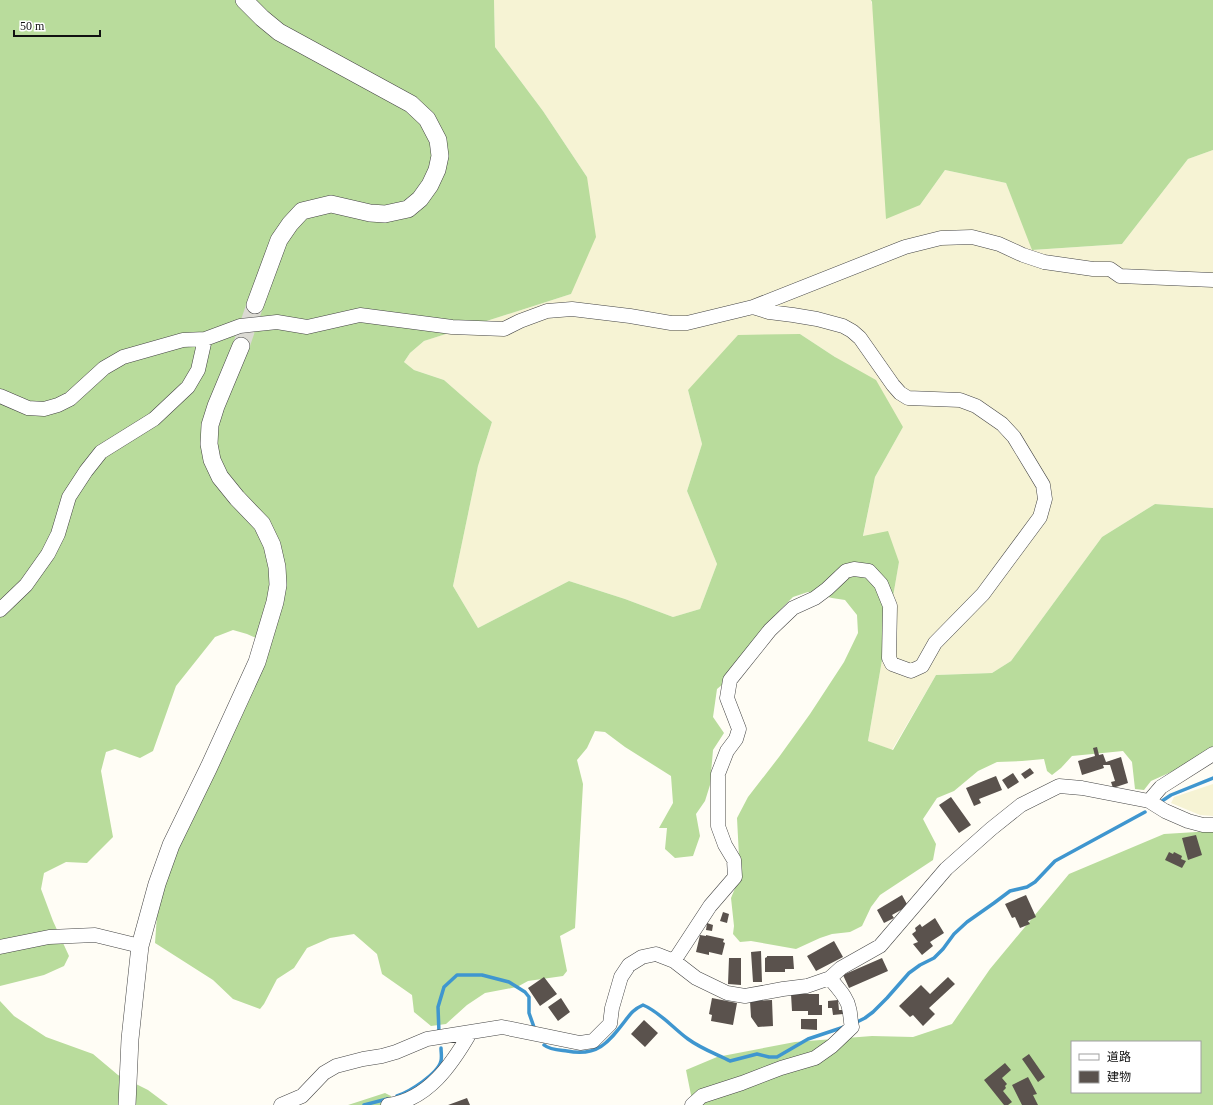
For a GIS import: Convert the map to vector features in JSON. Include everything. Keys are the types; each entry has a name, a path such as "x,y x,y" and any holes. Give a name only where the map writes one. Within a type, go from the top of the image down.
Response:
{"street":[{"path":"244,0 279,32 411,104 427,119 431,126 438,140 440,156 430,185 420,199 408,209 385,214 370,213 332,204 302,211 290,224 280,240 255,305"},
{"path":"0,396 28,408 44,409 58,405 70,399 104,368 123,357 183,340 205,339 240,326 277,322 307,327 360,315 452,327 504,329 520,321 547,311 572,308 672,323 687,322 752,307 905,247 942,238 972,238 999,244 1023,255 1044,262 1093,269 1110,269 1120,276 1213,280"},
{"path":"674,961 710,906 735,877 734,860 725,845 718,826 718,774 727,751 736,739 739,729 727,698 728,688 730,680 770,630 793,608 815,598 828,589 846,571 854,569 869,571 881,584 890,606 889,658 892,664 911,671 922,666 935,643 983,594 1040,517 1045,499 1043,485 1014,437 1002,424 976,406 960,400 908,398 900,393 893,385 860,338 852,330 843,326 818,320 769,312 752,307"},
{"path":"0,610 26,585 48,554 58,534 69,497 86,471 102,452 154,419 188,387 198,370 205,339"},
{"path":"130,1102 130,1038 140,946 157,884 171,845 196,796 257,662 278,585 277,567 272,545 262,524 237,498 220,477 212,460 209,444 210,425 216,406 242,346"},
{"path":"1149,800 1161,787 1213,754"},
{"path":"281,1105 302,1096 324,1073 336,1066 356,1060 396,1052 427,1039 502,1028 580,1043 593,1041 610,1024 612,1008 621,977 629,965 642,957 656,954 674,961 696,978 727,993 745,996 807,986 830,978 841,968 880,946 946,869 991,829 1022,805 1059,786 1082,788 1149,800 1165,811 1188,821 1203,825 1213,825"},
{"path":"0,947 49,937 95,935 140,946"},
{"path":"692,1105 702,1096 781,1068 815,1058 832,1046 851,1023 849,1008 846,1000 830,978"},
{"path":"388,1105 408,1099 433,1083 456,1057 470,1033"}],"shaded area":[{"path":"494,0 871,0 920,205 945,170 1006,183 1033,250 1122,244 1188,159 1213,150 1213,508 1155,504 1102,537 1011,661 992,673 936,675 892,750 868,741 899,562 863,537 875,477 903,427 835,357 800,334 688,390 702,444 687,491 717,564 700,609 673,617 625,599 569,581 478,628 453,586 478,466 492,422 444,380 414,370 404,362 410,353 424,341 571,294 587,177 543,111 495,47"},
{"path":"1213,784 1213,816 1200,815 1171,803 1174,797"}],"green space":[{"path":"0,0 494,0 495,47 543,111 587,177 596,237 571,294 424,341 410,353 404,362 414,370 444,380 492,422 478,466 453,586 478,628 569,581 625,599 673,617 700,609 717,564 687,491 702,444 688,390 738,335 800,334 835,357 876,380 903,427 875,477 863,536 888,531 899,562 868,741 893,750 936,675 992,673 1011,661 1102,537 1155,504 1213,508 1213,746 1189,764 1151,781 1144,790 1135,789 1132,762 1123,751 1072,756 1052,775 1047,771 1044,759 997,762 978,771 954,791 937,798 923,819 936,844 933,860 880,895 871,907 862,926 850,932 832,934 820,938 796,949 751,941 740,942 733,934 734,926 731,898 740,876 737,818 748,797 810,714 844,662 858,633 857,615 845,600 808,592 793,597 772,618 723,684 717,689 713,717 724,733 713,750 710,785 705,801 696,814 700,836 693,856 675,858 665,849 667,828 659,828 673,803 671,776 625,747 605,732 595,731 587,748 577,760 583,784 575,928 560,936 567,971 563,976 528,981 517,987 485,993 467,1005 446,1024 431,1026 414,1012 412,995 382,974 377,954 354,934 330,938 307,948 294,968 277,979 260,1009 233,999 213,980 155,943 158,901 176,844 269,644 247,634 233,630 215,637 176,686 153,751 140,758 115,749 106,752 101,771 113,837 87,863 66,862 44,873 41,889 53,921 69,956 64,966 44,975 0,986"},
{"path":"871,0 1213,0 1213,150 1188,159 1122,244 1032,250 1006,183 945,170 920,205 886,219"},
{"path":"1213,831 1213,1105 693,1105 686,1070 717,1057 795,1042 872,1036 913,1037 952,1024 990,969 1069,874 1164,834"},
{"path":"0,1001 14,1016 46,1037 93,1054 118,1075 148,1090 168,1105 0,1105"},
{"path":"385,1093 391,1096 391,1105 348,1105"}],"building":[{"path":"1097,747 1099,755 1103,754 1106,762 1121,757 1128,783 1113,788 1111,782 1115,781 1110,765 1103,765 1104,768 1082,775 1078,761 1095,756 1093,748"},
{"path":"1030,768 1034,773 1025,779 1021,774"},
{"path":"1013,773 1019,782 1008,789 1002,780"},
{"path":"996,776 1002,790 979,799 981,803 974,806 966,788"},
{"path":"951,797 971,825 959,833 939,805"},
{"path":"1196,835 1202,855 1188,860 1182,838"},
{"path":"1169,852 1173,854 1174,852 1182,856 1181,859 1186,861 1182,868 1165,860"},
{"path":"902,895 908,906 892,915 894,918 884,923 877,910"},
{"path":"1026,895 1036,917 1028,921 1030,924 1020,928 1015,917 1012,918 1005,904"},
{"path":"723,912 729,914 727,923 720,921"},
{"path":"935,918 944,933 930,942 933,946 922,955 913,944 918,942 912,934 916,931 915,928 920,924 922,927"},
{"path":"707,923 713,925 712,931 706,930"},
{"path":"700,935 724,939 723,942 725,943 722,955 709,952 709,955 696,952"},
{"path":"834,941 843,957 816,971 807,956"},
{"path":"761,951 762,982 753,982 751,952"},
{"path":"767,956 793,956 794,969 785,969 785,972 765,972 765,958"},
{"path":"729,958 741,958 741,985 728,984"},
{"path":"882,958 888,971 849,988 843,975"},
{"path":"544,977 557,994 540,1006 528,988"},
{"path":"948,977 955,984 929,1008 935,1014 923,1026 913,1015 910,1017 899,1006 921,985 930,994"},
{"path":"791,994 819,994 819,1005 822,1005 822,1015 808,1015 808,1011 792,1011"},
{"path":"561,998 570,1012 558,1021 548,1007"},
{"path":"712,998 737,1003 733,1025 711,1021 712,1015 709,1014"},
{"path":"772,1000 773,1026 758,1027 751,1017 750,1001"},
{"path":"838,1000 839,1010 843,1010 843,1014 833,1015 832,1008 828,1008 828,1001"},
{"path":"801,1019 817,1019 817,1030 801,1029"},
{"path":"644,1020 658,1033 645,1047 631,1034"},
{"path":"1029,1054 1045,1077 1038,1082 1022,1059"},
{"path":"1005,1063 1011,1070 1002,1078 1007,1084 1003,1091 1012,1102 1008,1105 1004,1105 984,1080"},
{"path":"1028,1077 1037,1094 1033,1095 1038,1105 1022,1105 1012,1085"},
{"path":"467,1098 470,1105 448,1105"}],"waterway":[{"path":"1162,801 1171,795 1213,778"},
{"path":"853,1024 873,1012 909,973 920,965 934,958 954,934 967,922 1010,891 1027,887 1035,882 1055,861 1145,812"},
{"path":"439,1033 438,1007 444,987 457,975 482,975 509,982 525,992 529,997 529,1013 535,1030"},
{"path":"544,1045 555,1050 577,1052 594,1050 607,1042 633,1012 643,1005 661,1016 682,1035 703,1048 730,1061 757,1054 777,1057 808,1039 844,1027"},
{"path":"397,1096 409,1091 435,1071 441,1061 441,1048"},
{"path":"364,1105 387,1099"}],"tunnel":[{"path":"241,346 255,305"}]}
